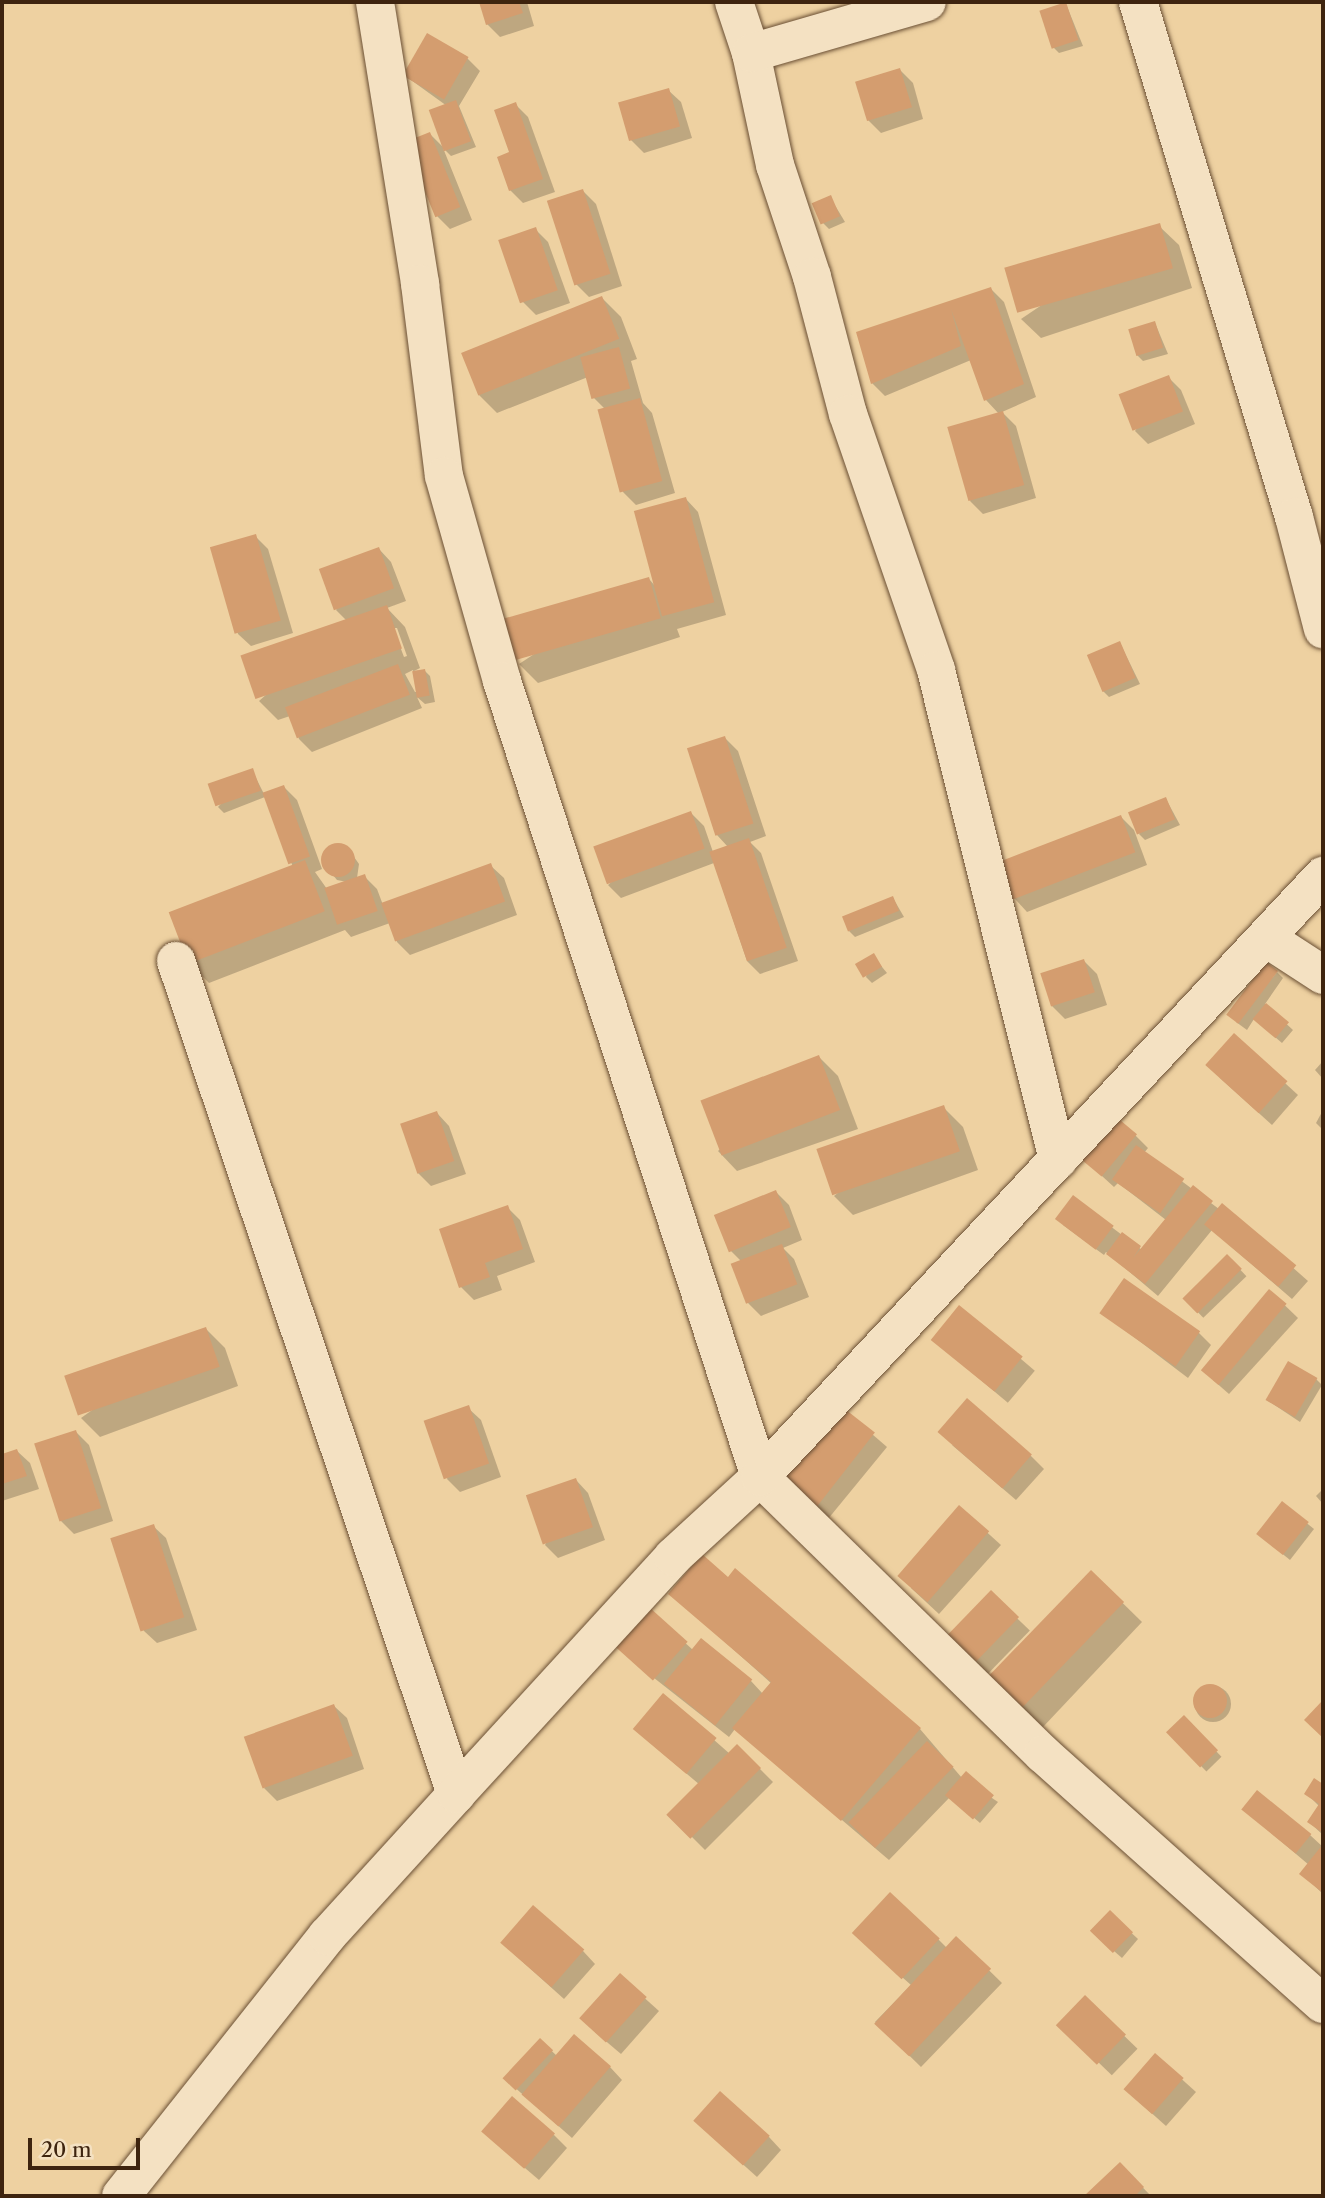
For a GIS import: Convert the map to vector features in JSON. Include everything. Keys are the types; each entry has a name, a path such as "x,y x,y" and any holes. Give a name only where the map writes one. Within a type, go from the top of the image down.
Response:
{"street":[{"path":"375,2 420,284 444,476 502,681 760,1477 1043,1754 1323,2004"},
{"path":"734,2 751,53 775,165 813,277 848,414 936,670 1058,1160"},
{"path":"751,53 928,2"},
{"path":"1138,2 1294,517 1323,629"},
{"path":"121,2196 327,1936 456,1794 673,1557 760,1477 1323,876"},
{"path":"1266,938 1323,975"},
{"path":"176,961 456,1794"}],"building":[{"path":"479,2 519,2 523,13 486,25"},
{"path":"1066,2 1078,40 1052,49 1039,11"},
{"path":"427,33 469,57 444,99 402,75"},
{"path":"900,68 912,107 867,121 855,82"},
{"path":"669,88 680,126 629,141 618,103"},
{"path":"456,100 471,141 444,151 429,110"},
{"path":"516,102 543,179 509,191 497,157 509,152 494,110"},
{"path":"430,132 460,207 435,217 405,142"},
{"path":"583,189 611,274 574,285 547,201"},
{"path":"831,195 840,216 821,224 812,203"},
{"path":"1160,223 1173,268 1017,313 1004,268"},
{"path":"536,227 558,290 520,303 498,240"},
{"path":"991,287 1024,384 984,401 951,309 961,346 871,384 856,332"},
{"path":"602,296 619,339 478,396 461,353"},
{"path":"1155,321 1163,348 1136,356 1128,329"},
{"path":"619,347 630,389 591,399 580,357"},
{"path":"1169,375 1183,411 1133,431 1119,394"},
{"path":"640,398 662,481 620,492 597,409"},
{"path":"1003,411 1024,485 968,501 947,427"},
{"path":"686,497 714,602 662,616 634,511"},
{"path":"256,534 281,621 235,634 210,547"},
{"path":"379,547 394,588 334,610 319,569"},
{"path":"649,577 661,618 516,660 504,619"},
{"path":"387,605 402,648 255,699 240,655"},
{"path":"1120,641 1136,678 1102,692 1087,655"},
{"path":"398,664 410,695 297,738 285,707"},
{"path":"425,669 430,696 417,698 412,671"},
{"path":"725,736 753,823 715,836 687,748"},
{"path":"253,768 261,791 215,806 208,784"},
{"path":"284,785 310,856 288,864 262,793"},
{"path":"1166,797 1175,819 1137,835 1128,812"},
{"path":"691,811 705,849 607,884 593,847"},
{"path":"1121,815 1135,852 1013,899 999,862"},
{"path":"749,838 787,948 747,961 709,852"},
{"path":"338,843 350,848 355,860 350,872 338,877 326,872 321,860 326,848"},
{"path":"305,860 325,911 188,964 169,912"},
{"path":"491,863 505,902 395,942 381,903"},
{"path":"365,874 378,911 337,925 324,888"},
{"path":"893,896 899,911 848,931 842,917"},
{"path":"874,953 882,967 863,978 855,964"},
{"path":"1084,959 1095,992 1051,1007 1040,973"},
{"path":"1266,962 1278,971 1238,1024 1226,1015"},
{"path":"1266,1003 1289,1022 1275,1038 1253,1019"},
{"path":"1234,1033 1288,1081 1259,1113 1205,1065"},
{"path":"819,1055 840,1110 722,1156 700,1101"},
{"path":"944,1105 960,1151 832,1195 816,1149"},
{"path":"437,1111 454,1161 417,1174 400,1124"},
{"path":"1114,1115 1137,1134 1102,1176 1079,1157"},
{"path":"1136,1145 1184,1179 1160,1213 1112,1179"},
{"path":"1193,1185 1213,1201 1145,1284 1106,1254 1122,1232 1141,1246 1133,1258"},
{"path":"776,1190 791,1227 729,1252 714,1215"},
{"path":"1073,1195 1114,1226 1096,1250 1055,1219"},
{"path":"1222,1203 1296,1265 1278,1287 1204,1224"},
{"path":"508,1205 523,1249 485,1263 490,1277 459,1288 439,1229"},
{"path":"782,1244 797,1284 746,1304 731,1264"},
{"path":"1227,1254 1242,1269 1197,1313 1182,1299"},
{"path":"1124,1278 1200,1331 1176,1367 1099,1313"},
{"path":"1269,1289 1287,1304 1218,1385 1201,1370"},
{"path":"959,1305 1023,1357 994,1392 931,1340"},
{"path":"206,1327 220,1367 78,1416 64,1376"},
{"path":"1288,1361 1317,1378 1295,1417 1266,1400"},
{"path":"967,1398 1032,1454 1002,1488 937,1432"},
{"path":"469,1405 489,1464 444,1479 424,1421"},
{"path":"841,1406 875,1432 816,1508 782,1482"},
{"path":"76,1430 101,1508 59,1522 34,1444"},
{"path":"17,1449 27,1476 2,1484 2,1454"},
{"path":"576,1478 593,1527 543,1544 526,1495"},
{"path":"1282,1501 1309,1522 1283,1555 1256,1534"},
{"path":"959,1505 989,1531 928,1602 897,1576"},
{"path":"154,1524 184,1617 141,1631 110,1538"},
{"path":"702,1554 728,1577 735,1568 921,1728 841,1821 732,1728 771,1682 668,1594"},
{"path":"1091,1570 1124,1602 1021,1709 987,1677"},
{"path":"991,1590 1019,1617 974,1664 946,1637"},
{"path":"649,1607 688,1642 653,1680 614,1646"},
{"path":"701,1638 752,1680 715,1725 664,1684"},
{"path":"1210,1684 1222,1689 1227,1701 1222,1713 1210,1718 1198,1713 1193,1701 1198,1689"},
{"path":"663,1693 717,1738 686,1774 633,1729"},
{"path":"1323,1700 1323,1738 1304,1720"},
{"path":"334,1704 353,1756 263,1789 244,1737"},
{"path":"1184,1715 1218,1750 1200,1768 1166,1732"},
{"path":"927,1741 954,1767 875,1848 849,1822"},
{"path":"737,1744 761,1768 690,1839 666,1815"},
{"path":"966,1771 994,1795 973,1819 945,1795"},
{"path":"1314,1778 1323,1784 1323,1833 1307,1822 1319,1804 1304,1794"},
{"path":"1257,1790 1311,1834 1296,1853 1241,1809"},
{"path":"1323,1844 1323,1893 1299,1874"},
{"path":"890,1892 940,1938 902,1979 852,1933"},
{"path":"533,1905 584,1950 552,1987 500,1943"},
{"path":"1110,1910 1133,1932 1113,1953 1090,1931"},
{"path":"956,1936 991,1969 909,2056 874,2024"},
{"path":"620,1973 647,1997 606,2042 579,2018"},
{"path":"1085,1995 1126,2035 1097,2065 1056,2025"},
{"path":"574,2034 611,2066 558,2127 522,2094"},
{"path":"540,2038 553,2050 516,2091 502,2078"},
{"path":"1155,2053 1184,2078 1152,2114 1124,2089"},
{"path":"720,2091 770,2136 743,2166 693,2121"},
{"path":"512,2096 555,2133 524,2169 481,2131"},
{"path":"1120,2162 1144,2187 1135,2196 1084,2196"}]}
